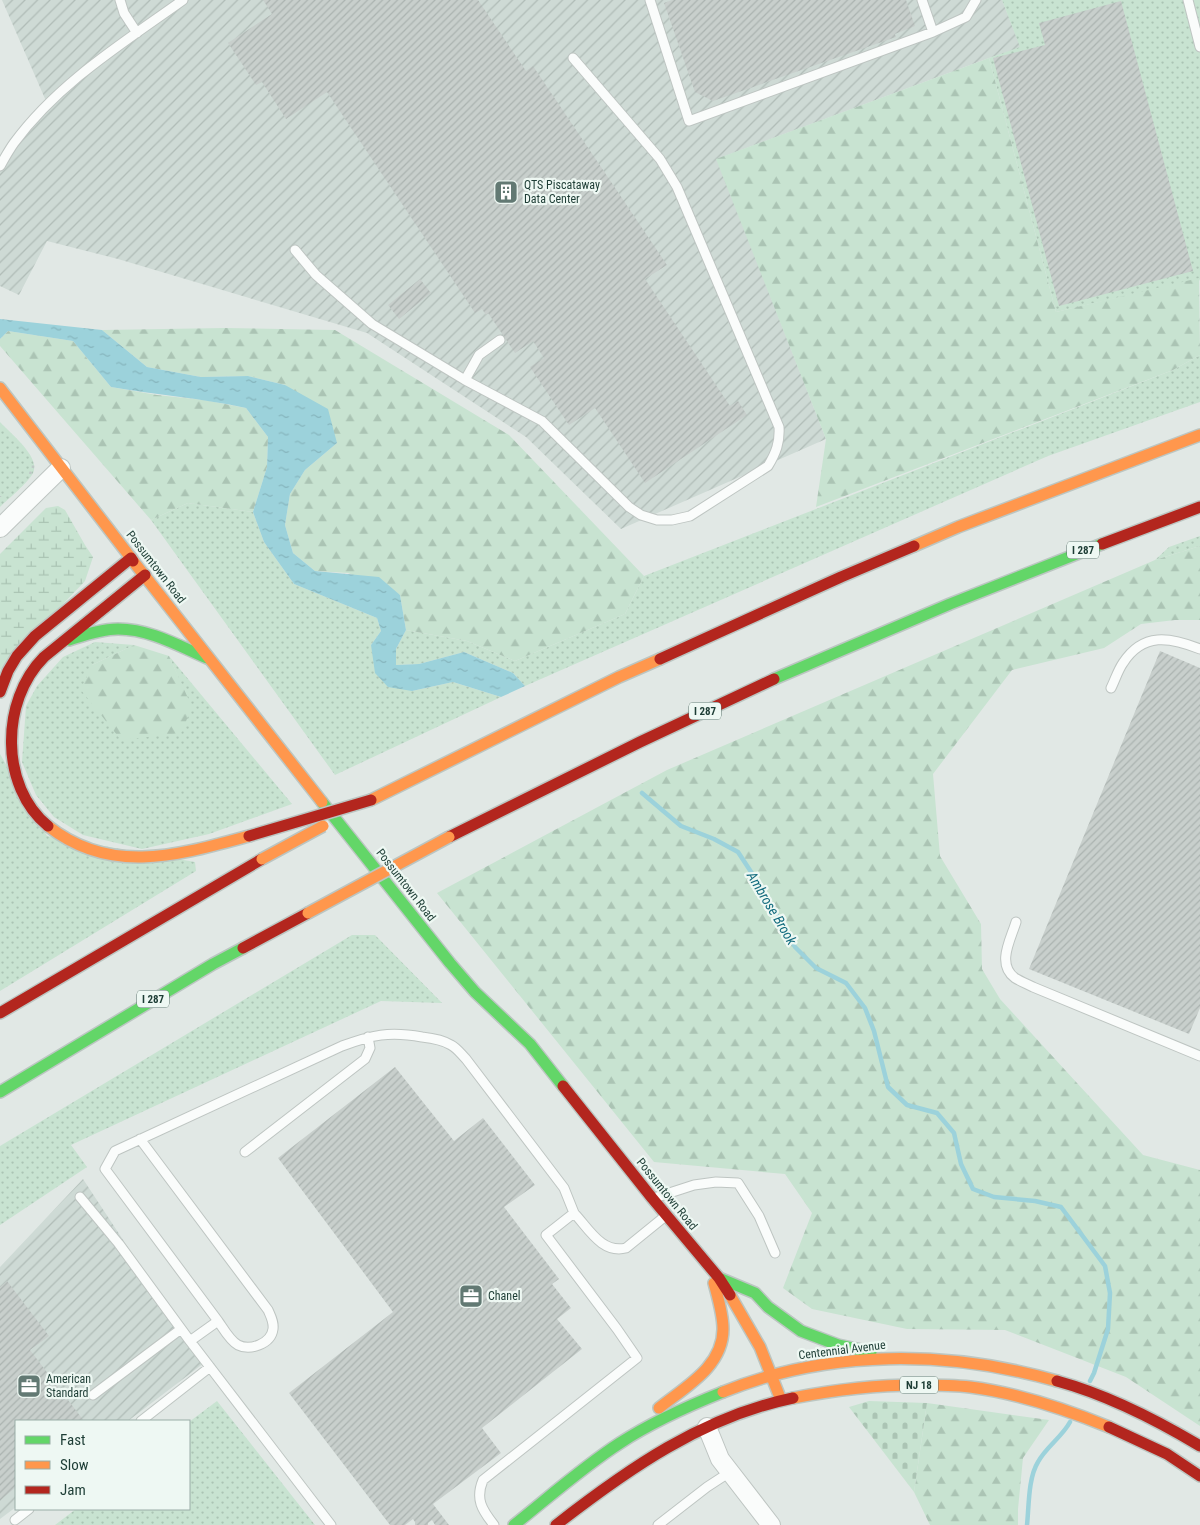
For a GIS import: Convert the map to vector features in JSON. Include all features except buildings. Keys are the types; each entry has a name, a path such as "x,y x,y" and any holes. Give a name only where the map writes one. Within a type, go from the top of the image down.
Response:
{"main road":[{"name":"Possumtown Road","path":"0,388 209,658 450,963 475,992 530,1044 652,1198 719,1278 760,1347 781,1400"},
{"path":"0,1013 262,859 371,800 619,678 841,577 968,524 1200,435"},
{"name":"I 287","path":"0,1093 214,964 308,913 449,837 703,712 834,653 1082,550 1200,506"},
{"path":"0,692 8,671 17,656 36,636 131,558"},
{"path":"145,575 118,595 43,659 30,674 20,693 13,714 9,736 10,754 26,801 49,828 78,845 121,856 145,858 173,855 211,846 371,800"},
{"path":"61,643 82,636 119,629 154,636 209,658"},
{"path":"620,1443 660,1407 704,1372 719,1352 724,1326 720,1304 709,1267"},
{"path":"719,1278 755,1294 768,1307 801,1331 838,1345 899,1358"},
{"name":"Centennial Avenue","path":"514,1525 620,1443 692,1404 752,1381 830,1364 864,1359 945,1359 1021,1370 1064,1382 1100,1395 1162,1424 1200,1446"},
{"name":"NJ 18","path":"781,1400 853,1388 895,1385 976,1387 1056,1406 1089,1419 1131,1436 1173,1457 1200,1476"},
{"path":"556,1525 641,1463 707,1427 781,1400"}],"street":[{"path":"0,528 61,468"},
{"path":"707,1427 720,1459 771,1525"}],"lane":[{"path":"120,0 124,13 137,33"},
{"path":"0,166 13,144 42,109 76,78 183,0"},
{"path":"650,0 689,121 933,32 966,17 976,0"},
{"path":"922,0 933,32"},
{"path":"1188,0 1200,47"},
{"path":"295,250 316,275 372,324 465,380 542,421 629,507 641,515 657,520 672,520 690,516 768,466 780,439 779,427 677,187 660,159 574,58"},
{"path":"465,380 479,355 500,340"},
{"path":"1111,688 1123,663 1135,648 1150,641 1164,639 1200,649"},
{"path":"1016,922 1006,950 1005,963 1008,971 1014,977 1032,987 1200,1056"},
{"path":"140,1139 268,1310 272,1320 273,1332 269,1338 250,1348 236,1344 105,1169 115,1151 140,1139 342,1046 368,1037 404,1034 434,1038 452,1045 466,1059 564,1188 574,1213 602,1245 615,1250 626,1248 666,1215"},
{"path":"245,1152 365,1059 370,1048 368,1037"},
{"path":"652,1198 694,1185 716,1182 738,1183 759,1216 775,1253"},
{"path":"80,1197 119,1244 190,1341 332,1525"},
{"path":"494,1525 480,1503 479,1495 483,1480 636,1358 617,1329 546,1236 574,1213"},
{"path":"190,1341 218,1321"},
{"path":"93,1395 181,1328"},
{"path":"142,1420 210,1367"},
{"path":"658,1525 707,1487 730,1472"},
{"path":"15,1520 29,1510"}],"path":[{"path":"28,477 33,467 32,459"}],"shaded area":[{"path":"2,0 1002,0 1021,48 989,58 717,159 826,439 621,529 526,437 367,333 118,259 47,241 19,295 0,286 0,160 46,101"},
{"path":"83,1179 204,1363 129,1420 15,1420 15,1508 0,1519 0,1267"}],"green space":[{"path":"1002,0 1200,0 1200,281 1199,279 1056,312 989,58 1020,47"},
{"path":"989,58 1056,312 1199,278 1200,355 1173,370 816,507 826,439 716,159"},
{"path":"225,328 335,330 509,435 644,576 625,614 515,661 467,641 406,630 400,595 348,573 315,571 293,553 285,525 290,494 305,470 337,443 285,385 248,376 201,377 147,367 102,330"},
{"path":"8,331 73,341 111,387 246,408 268,437 267,467 253,512 188,503 151,520 0,346 0,339"},
{"path":"1200,355 1200,402 1048,456 525,686 513,673 464,652 419,664 396,665 396,649 406,630 467,641 515,661 625,614 644,576 1173,370"},
{"path":"0,422 29,453 34,467 33,473 27,481 0,507"},
{"path":"188,503 253,512 264,542 294,584 377,618 381,631 371,645 412,691 453,682 501,697 335,775 151,520"},
{"path":"58,506 65,510 93,557 85,581 0,670 0,554 46,508"},
{"path":"1200,536 1200,546 1155,560 1169,547"},
{"path":"1200,546 1200,620 1175,620 1141,624 1104,648 1012,670 933,774 940,856 981,924 982,969 1000,999 1143,1155 1200,1170 1200,1426 1126,1377 1005,1330 907,1329 812,1309 783,1288 812,1213 785,1174 654,1162 437,893 667,770 1155,560"},
{"path":"95,642 134,645 92,665 191,707 169,656 292,804 209,834 142,849 83,835 54,817 36,795 22,762 26,706 37,686 63,657"},
{"path":"134,645 169,656 192,707 181,733 121,740 81,690 92,665"},
{"path":"0,754 47,836 195,862 196,871 0,991"},
{"path":"352,935 375,935 442,1003 381,1001 71,1145 87,1167 0,1225 0,1146"},
{"path":"217,1401 315,1525 55,1525 75,1510 190,1510 190,1421"},
{"path":"869,1401 927,1403 914,1492 849,1407"},
{"path":"927,1403 1049,1420 1023,1458 1018,1525 930,1525 914,1492"}],"water":[{"path":"0,319 102,330 147,367 201,377 248,376 285,385 328,409 337,443 305,470 290,494 285,525 293,553 315,571 379,577 400,595 406,630 396,649 396,665 419,664 464,652 513,673 525,686 501,697 453,682 412,691 388,687 375,673 371,645 381,631 377,618 294,584 264,542 253,512 267,467 268,437 246,408 111,387 73,341 8,331 0,339"}],"waterway":[{"name":"Ambrose Brook","path":"642,793 681,826 714,839 738,852 759,884 795,947 816,968 846,983 865,1008 874,1031 888,1087 907,1105 937,1113 954,1133 961,1164 973,1189 994,1197 1035,1201 1061,1207 1105,1266 1110,1293 1108,1329 1090,1381"},
{"name":"Ambrose Brook","path":"1027,1525 1032,1476 1041,1457 1070,1422"}],"traffic: fast":[{"path":"774,679 950,604 1102,544"},
{"path":"69,640 106,630 130,630 153,635 207,658"},
{"path":"322,802 450,963 475,992 530,1044 563,1086"},
{"path":"0,1092 213,964 243,948"},
{"path":"719,1278 755,1293 768,1307 801,1331 838,1345 871,1352"},
{"path":"514,1525 580,1472 620,1443 670,1415 723,1392"}],"traffic: slow":[{"path":"0,388 131,558"},
{"path":"914,546 958,527 1200,435"},
{"path":"133,561 322,802"},
{"path":"371,800 619,677 660,659"},
{"path":"48,826 72,842 96,851 121,856 146,857 171,854 249,836"},
{"path":"262,859 323,826"},
{"path":"308,913 449,837"},
{"path":"659,1408 701,1375 717,1354 723,1329 714,1283"},
{"path":"730,1295 760,1347 781,1400"},
{"path":"723,1392 763,1378 805,1368 847,1361 889,1359 974,1364 1016,1371 1057,1381"},
{"path":"793,1398 870,1387 964,1386 1006,1393 1058,1408 1109,1427"}],"traffic: jam":[{"path":"1102,544 1200,507"},
{"path":"660,659 914,546"},
{"path":"0,692 8,671 17,656 35,636 131,558 133,561"},
{"path":"48,826 32,809 21,789 14,767 13,720 19,696 30,675 44,657 145,575"},
{"path":"449,837 640,742 774,679"},
{"path":"249,836 371,800"},
{"path":"0,1013 262,859"},
{"path":"243,948 308,913"},
{"path":"563,1086 652,1198 719,1278 730,1295"},
{"path":"1057,1381 1095,1393 1131,1409 1166,1426 1200,1446"},
{"path":"556,1525 611,1484 667,1448 728,1418 793,1398"},
{"path":"1109,1427 1167,1454 1200,1476"}],"place":[{"name":"QTS Piscataway Data Center","path":"506,192"},
{"name":"Chanel","path":"471,1296"},
{"name":"American Standard","path":"29,1386"}]}
